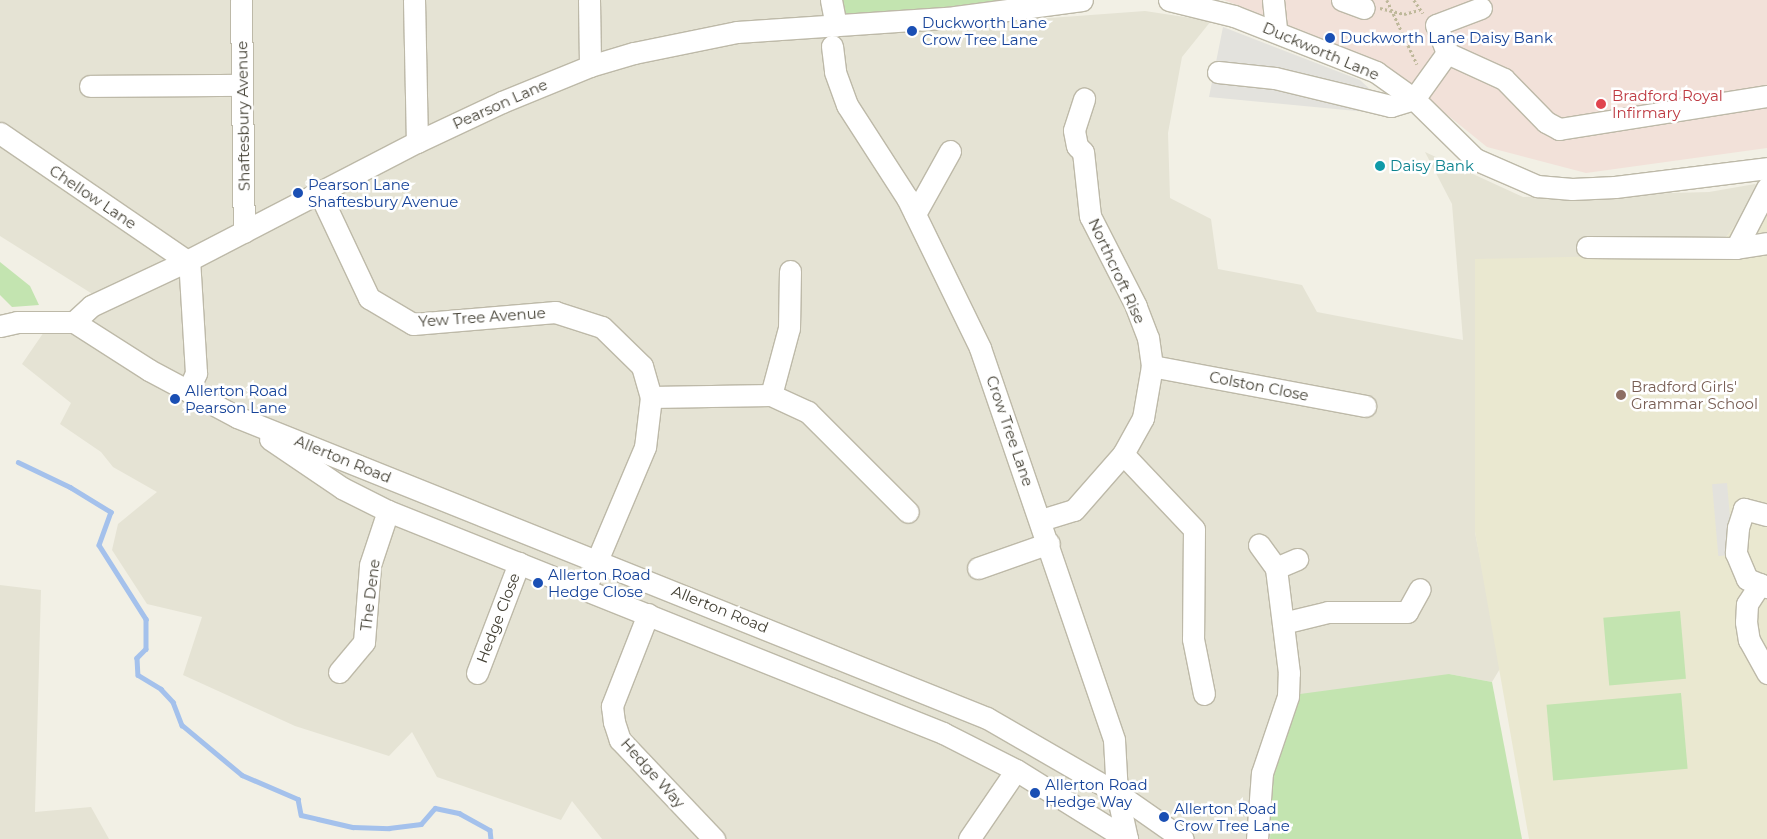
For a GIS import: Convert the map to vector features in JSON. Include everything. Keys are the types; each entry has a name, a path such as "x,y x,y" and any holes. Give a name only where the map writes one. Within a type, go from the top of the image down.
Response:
{"street":[{"name":"Shaftesbury Avenue","path":"241,0 244,232"},
{"path":"414,0 417,142"},
{"path":"589,0 590,66"},
{"name":"Crow Tree Lane","path":"831,0 835,72 847,105 915,214 980,348 1041,520 1114,740 1118,775 1116,794 1127,839"},
{"path":"834,36 955,16 1082,0"},
{"name":"Duckworth Lane","path":"1169,0 1234,16 1276,31 1420,91 1475,159 1537,186 1572,189 1616,187 1767,168"},
{"path":"1273,0 1276,31"},
{"path":"1342,0 1364,8"},
{"path":"1482,8 1436,25 1447,53 1504,79 1546,122 1559,129 1767,96"},
{"name":"Pearson Lane","path":"74,322 91,306 188,261 417,142 502,102 590,66 634,53 737,32 834,36"},
{"path":"1218,72 1275,78 1391,106 1420,91 1447,53"},
{"path":"90,86 242,85"},
{"name":"Northcroft Rise","path":"1041,520 1074,510 1123,454 1143,418 1152,366 1148,338 1136,306 1090,216 1083,152 1077,146 1074,130 1084,99"},
{"name":"Chellow Lane","path":"0,133 188,261"},
{"path":"915,214 950,151"},
{"path":"1736,248 1767,188"},
{"name":"Yew Tree Avenue","path":"320,194 369,298 413,324 555,312 602,327 642,366 651,397 645,447 586,589"},
{"path":"1587,247 1736,248 1767,244"},
{"path":"188,261 196,373 188,391"},
{"path":"771,395 789,328 790,271"},
{"path":"0,326 17,322 74,322"},
{"name":"Allerton Road","path":"74,322 188,391 237,417 342,488 388,511 943,733 1016,770 1127,839"},
{"name":"Colston Close","path":"1152,366 1365,406"},
{"path":"651,397 771,395 808,412 908,512"},
{"name":"Allerton Road","path":"237,417 598,560 987,718 1116,794 1183,839"},
{"path":"1123,454 1194,529 1194,658 1204,694"},
{"path":"1767,515 1744,509 1738,528 1736,553 1748,579 1763,586 1747,604 1746,622 1749,640 1767,673"},
{"name":"The Dene","path":"339,672 364,642 370,565 388,511"},
{"path":"978,568 1049,543"},
{"path":"1257,839 1262,773 1288,696 1283,623 1276,568 1259,545"},
{"path":"1276,568 1297,559"},
{"name":"Hedge Close","path":"477,673 519,563"},
{"path":"1283,623 1328,612 1416,617 1420,589"},
{"name":"Hedge Way","path":"648,614 612,706 614,722 620,740 714,839"},
{"path":"969,839 1016,770"}],"path":[{"path":"1387,0 1393,12 1420,91"},
{"path":"1364,8 1376,6 1393,12 1419,10"}],"shaded area":[{"path":"0,0 836,0 816,35 1145,11 1211,21 1182,57 1168,133 1170,198 1211,219 1218,269 1302,285 1317,312 1463,340 1452,204 1425,152 1523,197 1709,192 1755,184 1762,190 1727,236 1703,254 1475,532 1501,667 1492,682 1449,674 1273,777 1270,839 602,839 572,801 561,820 437,777 412,732 389,756 295,726 183,675 202,617 147,604 112,550 118,524 157,492 113,467 101,452 60,424 71,403 22,364 46,329 110,305 0,236"},
{"name":"Bradford Royal Infirmary","path":"1224,0 1767,0 1767,148 1586,173 1487,147 1382,62"},
{"path":"1223,27 1360,80 1398,115 1209,97"},
{"name":"Bradford Girls' Grammar School","path":"1762,190 1767,192 1767,839 1529,839 1475,532 1475,259 1703,254 1727,236"},
{"path":"1727,483 1733,555 1718,556 1712,484"},
{"path":"0,585 41,590 35,812 91,807 109,839 0,839"}],"green space":[{"path":"838,0 1005,0 841,20"},
{"path":"0,262 30,286 39,305 12,307 0,295"},
{"path":"1680,611 1686,679 1609,685 1603,618"},
{"path":"1449,674 1492,682 1522,839 1270,839 1273,777 1300,694"},
{"path":"1681,693 1688,769 1553,780 1547,705"}],"waterway":[{"path":"18,462 70,487 111,512 99,545 146,619 146,649 137,658 138,675 161,689 173,702 182,725 242,775 298,799 301,815 353,827 389,828 421,824 435,808 459,813 490,830 491,839"}],"place":[{"name":"Duckworth Lane Crow Tree Lane","path":"912,31"},
{"name":"Duckworth Lane Daisy Bank","path":"1330,38"},
{"name":"Bradford Royal Infirmary","path":"1601,104"},
{"name":"Daisy Bank","path":"1380,166"},
{"name":"Pearson Lane Shaftesbury Avenue","path":"298,193"},
{"name":"Bradford Girls' Grammar School","path":"1621,395"},
{"name":"Allerton Road Pearson Lane","path":"175,399"},
{"name":"Allerton Road Hedge Close","path":"538,583"},
{"name":"Allerton Road Hedge Way","path":"1035,793"},
{"name":"Allerton Road Crow Tree Lane","path":"1164,817"}]}
